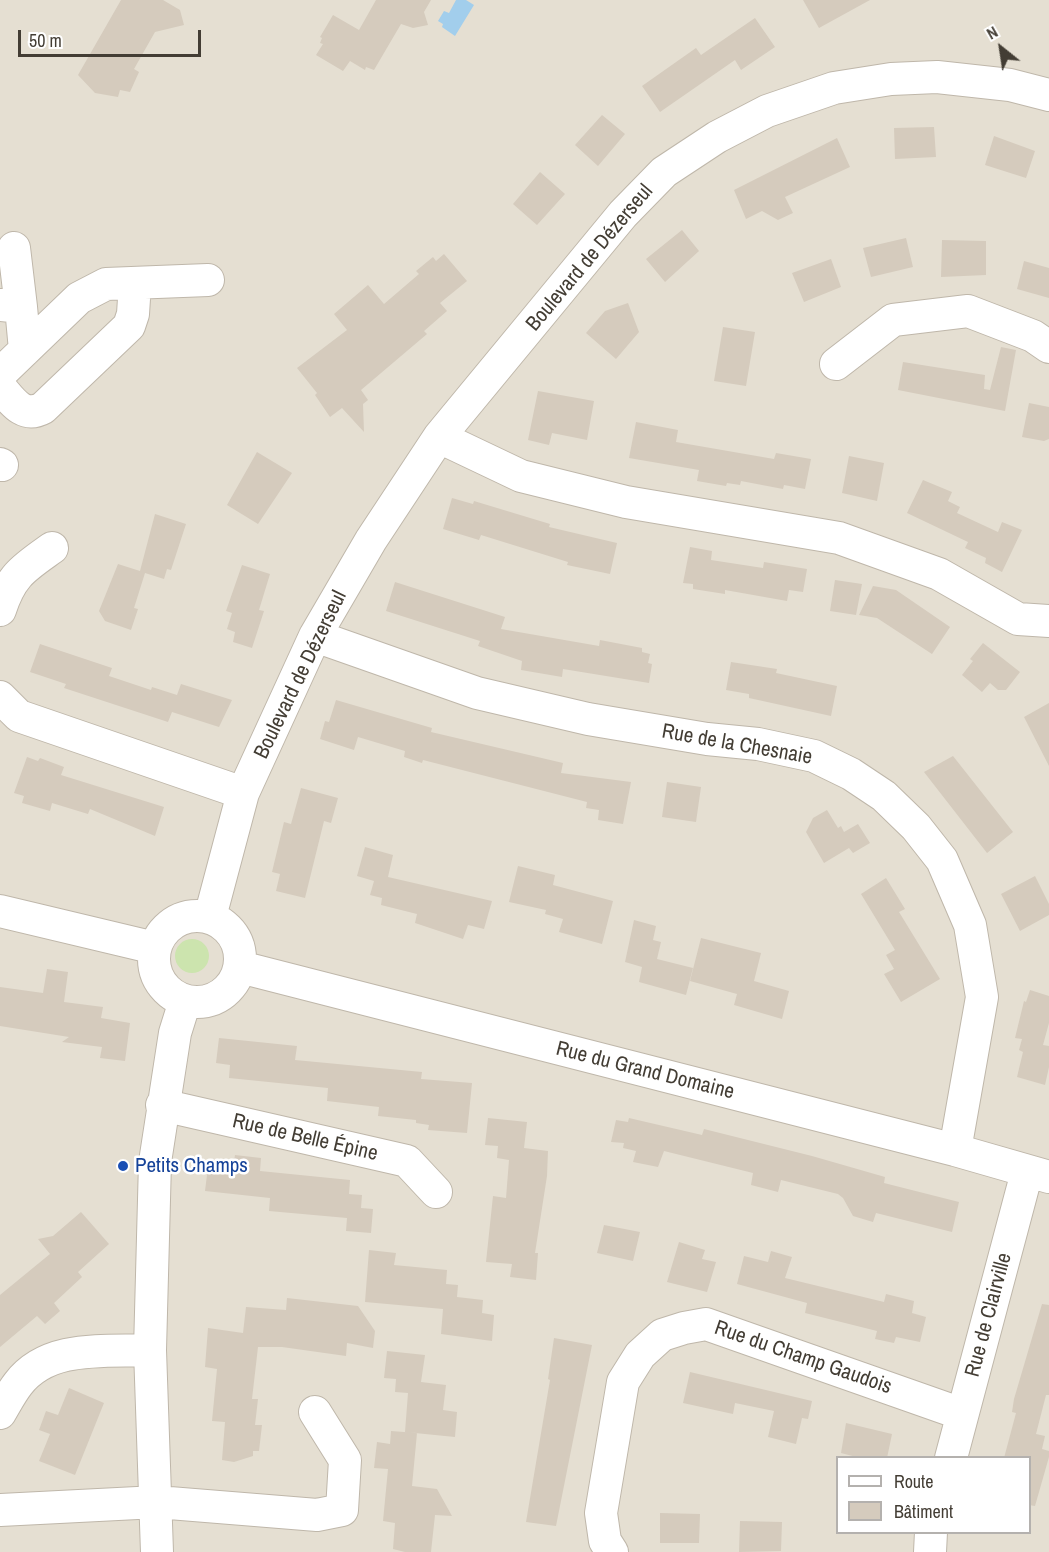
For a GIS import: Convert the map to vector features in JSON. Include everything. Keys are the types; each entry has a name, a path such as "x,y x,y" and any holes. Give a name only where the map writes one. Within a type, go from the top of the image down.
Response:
{"street":[{"name":"Boulevard de Dézerseul","path":"210,917 243,793 315,636 371,540 439,437 623,214 664,172 717,137 767,111 834,88 891,79 937,78 1010,85 1049,95"},
{"path":"14,248 11,306 25,350"},
{"path":"0,374 79,298 93,289 106,284 208,280"},
{"path":"0,387 22,410 33,412 43,408 129,326 133,314 135,283"},
{"path":"836,364 894,320 968,311 1033,336 1049,346"},
{"path":"439,437 531,478 626,502 838,538 939,574 1018,619 1049,621"},
{"path":"0,610 8,586 23,569 52,548"},
{"name":"Rue de la Chesnaie","path":"315,636 477,693 588,719 707,739 758,744 814,756 851,774 885,796 916,826 942,860 970,925 982,997 955,1150"},
{"path":"0,697 19,716 243,793"},
{"path":"0,911 155,948"},
{"path":"196,915 210,917 232,933 239,946 240,967 233,985 224,994 205,1002 185,1001 163,987 153,962 155,948 165,930 182,918 196,915"},
{"name":"Rue du Grand Domaine","path":"240,967 955,1150 1038,1175"},
{"path":"157,1552 150,1350 155,1162 175,1033 185,1001"},
{"name":"Rue de Belle Épine","path":"162,1106 407,1161 436,1192"},
{"name":"Rue de Clairville","path":"952,1456 962,1414 1038,1175"},
{"name":"Rue du Champ Gaudois","path":"612,1552 605,1541 601,1513 623,1382 640,1355 662,1335 706,1324 962,1414"},
{"path":"0,1413 19,1383 37,1367 60,1354 150,1350"},
{"path":"0,1510 157,1502 317,1515 342,1510 345,1460 315,1412"},
{"path":"930,1552 931,1534"}],"shaded area":[{"path":"0,0 1049,0 1049,1552 0,1552"}],"green space":[{"path":"192,939 204,944 209,956 204,968 192,973 180,968 175,956 180,944"}],"water":[{"path":"456,0 466,0 474,5 455,36 442,27 443,24 438,21 444,11 449,13"}],"building":[{"path":"121,0 163,0 180,10 184,25 155,32 134,69 139,72 130,92 120,90 118,97 95,93 78,75"},
{"path":"376,0 431,0 424,12 428,25 413,28 401,24 374,70 366,67 365,70 350,61 343,71 316,55 323,44 320,43 322,38 320,37 333,15 359,30"},
{"path":"803,0 870,0 819,28"},
{"path":"755,18 775,47 741,70 735,60 660,112 642,86 696,48 701,55"},
{"path":"602,115 625,134 598,166 575,145"},
{"path":"934,127 936,157 895,159 894,128"},
{"path":"994,136 1035,151 1026,178 985,165"},
{"path":"837,138 850,167 785,197 793,213 778,220 762,211 746,219 734,190"},
{"path":"540,172 565,194 537,225 513,204"},
{"path":"682,230 699,251 665,282 646,259"},
{"path":"906,238 913,267 871,277 863,248"},
{"path":"942,240 986,241 986,275 941,277"},
{"path":"444,254 467,281 440,303 447,311 424,331 427,334 361,390 368,400 363,404 364,432 342,408 330,417 315,395 317,393 297,368 347,330 334,314 368,285 384,304 419,274 416,271 433,257 436,261"},
{"path":"831,259 841,287 804,302 792,273"},
{"path":"1024,261 1049,268 1049,298 1017,289"},
{"path":"628,303 639,332 616,359 586,333 605,311"},
{"path":"723,327 755,332 746,386 714,381"},
{"path":"1001,347 1016,350 1005,411 898,390 903,362 985,375 984,389 990,390"},
{"path":"538,391 594,401 587,440 552,433 549,445 528,440"},
{"path":"1029,403 1049,407 1049,439 1044,441 1022,437"},
{"path":"636,422 678,430 676,442 774,459 776,453 811,459 805,489 784,485 783,489 741,481 740,485 727,483 726,486 697,481 699,470 629,458"},
{"path":"257,452 292,473 258,524 227,505"},
{"path":"849,456 884,463 877,501 842,493"},
{"path":"923,480 952,492 948,501 960,507 957,513 998,532 1002,522 1022,530 1002,572 985,563 986,558 965,548 968,542 907,513"},
{"path":"452,498 473,504 474,501 550,524 549,527 617,543 610,574 567,565 568,562 481,535 479,540 443,529"},
{"path":"155,514 186,524 171,570 167,569 164,579 145,573 134,608 138,609 131,630 105,621 99,611 118,564 140,571"},
{"path":"690,547 712,551 711,560 763,568 764,562 807,569 803,592 789,590 787,601 725,590 725,594 693,589 693,584 683,583"},
{"path":"242,565 270,574 259,610 264,611 252,648 233,642 235,632 227,629 232,613 226,611"},
{"path":"835,580 862,584 856,615 830,611"},
{"path":"395,582 505,617 501,629 599,646 600,640 642,648 642,652 650,654 648,663 652,664 649,683 563,669 562,677 521,670 522,661 478,646 480,641 386,611"},
{"path":"873,586 896,590 950,627 932,654 877,618 859,615"},
{"path":"983,643 1020,672 1006,690 998,690 990,683 982,692 962,675 973,661 970,659"},
{"path":"40,644 112,668 109,676 151,690 152,687 177,695 181,684 232,700 219,727 172,712 168,722 64,688 66,684 30,672"},
{"path":"731,662 777,669 776,673 837,686 831,716 749,698 749,694 726,690"},
{"path":"336,700 432,728 431,732 563,763 561,773 631,782 623,824 598,820 599,810 586,808 587,802 423,760 422,763 404,757 405,751 358,737 354,750 320,739 325,721 329,722"},
{"path":"1049,703 1049,766 1024,717"},
{"path":"953,756 1013,832 987,853 924,772"},
{"path":"27,757 38,761 40,758 64,767 61,775 164,807 155,836 90,809 88,814 52,803 50,811 22,803 24,796 14,793"},
{"path":"667,782 701,787 696,822 662,817"},
{"path":"301,788 338,798 331,823 324,821 305,898 276,891 280,874 272,872 284,822 291,824"},
{"path":"827,810 838,828 841,826 844,832 858,824 870,843 853,853 849,848 824,863 806,832 813,818"},
{"path":"365,847 393,855 388,877 492,901 484,929 468,925 463,939 415,923 417,914 381,905 382,898 370,895 374,881 357,876"},
{"path":"518,866 555,875 553,885 613,901 602,944 559,932 563,919 545,914 546,910 509,902"},
{"path":"1035,876 1049,904 1049,915 1020,931 1001,894"},
{"path":"886,878 905,909 899,912 940,979 901,1002 884,974 894,969 886,955 895,950 861,894"},
{"path":"634,920 656,926 653,940 661,942 657,959 693,968 686,995 639,982 642,967 625,962"},
{"path":"701,938 761,953 754,981 789,991 782,1019 734,1005 737,994 690,981"},
{"path":"47,969 68,972 64,1002 103,1007 101,1018 130,1023 125,1061 100,1058 102,1047 62,1042 69,1037 0,1026 0,987 43,993"},
{"path":"1030,990 1049,996 1049,1023 1043,1045 1049,1046 1049,1067 1045,1085 1017,1077 1023,1052 1019,1050 1022,1039 1015,1038 1024,1001 1026,1002"},
{"path":"219,1038 297,1046 295,1060 422,1072 421,1079 472,1083 467,1133 428,1130 429,1125 416,1123 416,1120 378,1116 379,1107 327,1101 328,1088 229,1078 230,1065 216,1063"},
{"path":"488,1118 527,1122 524,1148 548,1151 547,1176 535,1253 538,1253 536,1280 510,1277 512,1264 486,1262 493,1196 506,1198 509,1160 497,1158 498,1146 485,1145"},
{"path":"629,1118 702,1135 704,1129 812,1156 885,1177 884,1183 959,1202 952,1232 876,1213 873,1222 853,1216 843,1198 838,1194 781,1180 778,1192 751,1185 753,1173 664,1151 658,1167 633,1162 636,1151 623,1148 624,1143 611,1142 616,1120 628,1122"},
{"path":"235,1155 261,1158 260,1171 350,1180 349,1194 362,1195 361,1208 373,1209 371,1233 346,1231 347,1218 269,1211 270,1198 205,1191 209,1159 234,1161"},
{"path":"81,1212 109,1244 78,1272 82,1277 54,1303 60,1311 45,1324 37,1316 0,1347 0,1295 50,1254 38,1239 53,1236"},
{"path":"604,1225 640,1232 633,1261 597,1253"},
{"path":"679,1242 705,1250 702,1259 716,1262 707,1292 667,1282"},
{"path":"369,1250 396,1253 394,1265 447,1270 446,1284 458,1285 457,1297 483,1300 482,1313 494,1315 492,1341 441,1334 443,1309 365,1302"},
{"path":"771,1251 792,1257 785,1278 884,1302 886,1294 914,1301 912,1313 926,1317 920,1342 896,1337 894,1343 875,1339 877,1331 805,1313 807,1303 737,1284 744,1256 768,1262"},
{"path":"287,1298 358,1306 375,1331 373,1348 347,1343 346,1356 282,1347 258,1347 252,1399 258,1399 255,1425 262,1425 259,1451 253,1451 253,1456 234,1462 222,1460 225,1422 212,1421 217,1369 205,1367 208,1328 243,1333 246,1307 286,1310"},
{"path":"1042,1304 1049,1305 1049,1395 1046,1395 1036,1434 1045,1436 1042,1449 1049,1451 1049,1457 1035,1506 1031,1505 1031,1456 1005,1456 1016,1413 1012,1412"},
{"path":"554,1338 592,1345 556,1526 526,1522 550,1380 548,1379"},
{"path":"387,1351 425,1355 421,1382 446,1385 443,1410 457,1412 455,1437 405,1432 408,1393 395,1392 396,1379 384,1378"},
{"path":"690,1372 812,1401 808,1419 802,1418 796,1444 768,1437 774,1411 735,1403 733,1414 683,1403"},
{"path":"69,1388 104,1403 75,1475 39,1461 50,1434 39,1430 46,1411 58,1415"},
{"path":"846,1423 892,1434 887,1456 852,1456 841,1453"},
{"path":"391,1431 417,1433 412,1486 437,1489 452,1516 435,1515 431,1552 405,1552 393,1549 395,1523 383,1521 388,1469 374,1468 377,1442 390,1444"},
{"path":"660,1513 700,1514 699,1543 660,1543"},
{"path":"740,1521 782,1522 781,1551 739,1552"}],"place":[{"name":"Petits Champs","path":"123,1166"}]}
